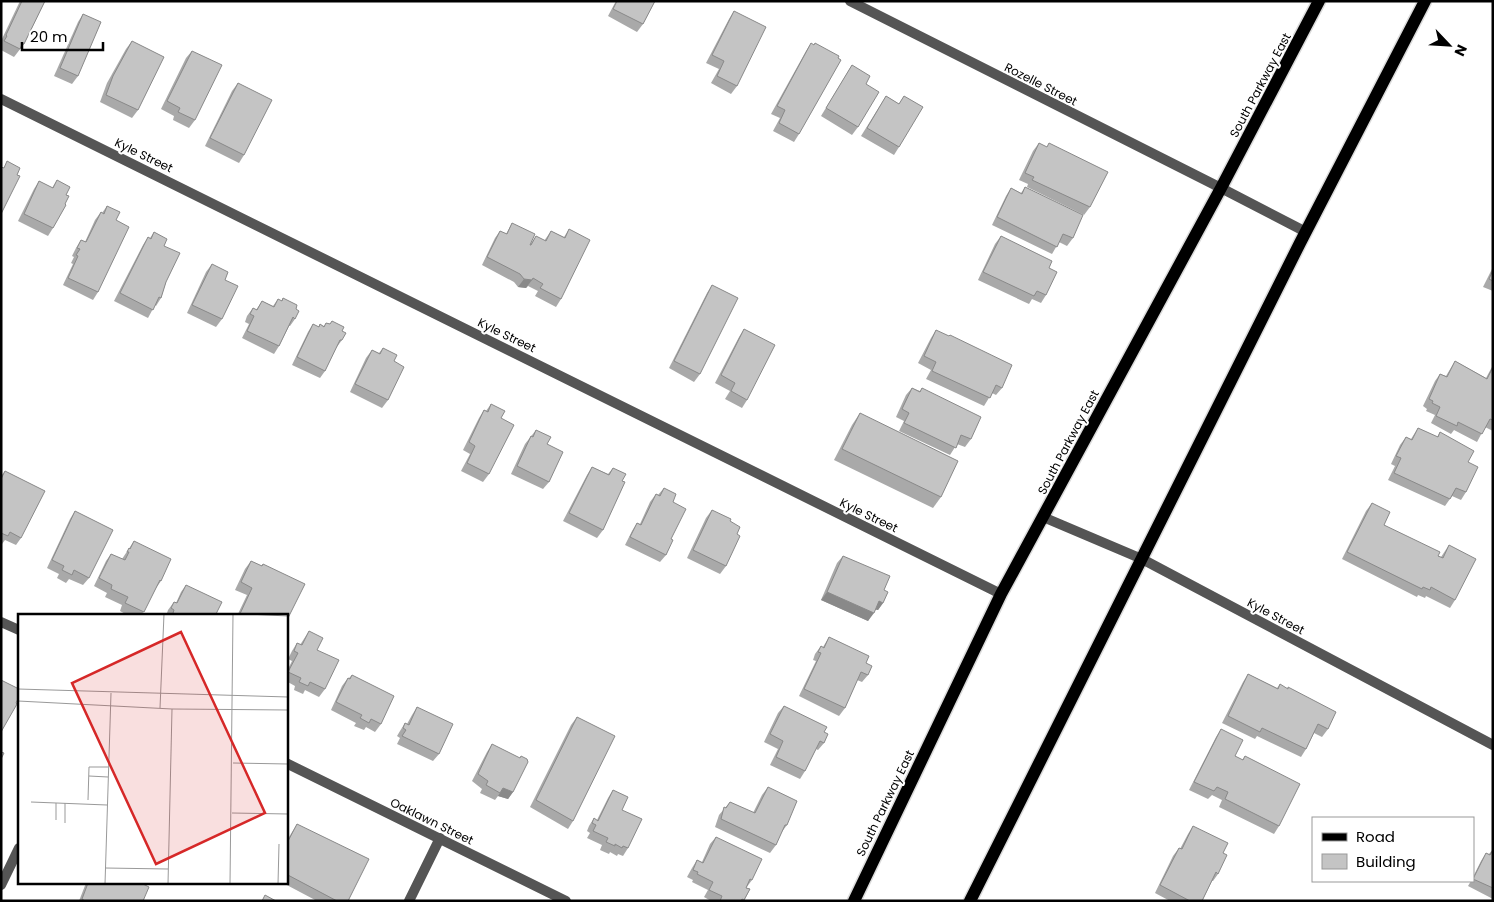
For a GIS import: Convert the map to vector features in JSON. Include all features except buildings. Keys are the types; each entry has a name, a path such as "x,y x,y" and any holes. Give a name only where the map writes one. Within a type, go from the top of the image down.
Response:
{"main road":[{"name":"South Parkway East","path":"854,901 1001,594 1221,188 1319,1"},
{"path":"970,901 1306,232 1425,1"}],"street":[{"name":"Rozelle Street","path":"850,1 1306,232"},
{"name":"Kyle Street","path":"1,98 1001,594"},
{"name":"Kyle Street","path":"1043,517 1142,559 1493,745"},
{"path":"1,622 18,630"},
{"name":"Oaklawn Street","path":"288,764 566,901"},
{"path":"409,901 440,838"},
{"path":"1,885 18,850"}]}
